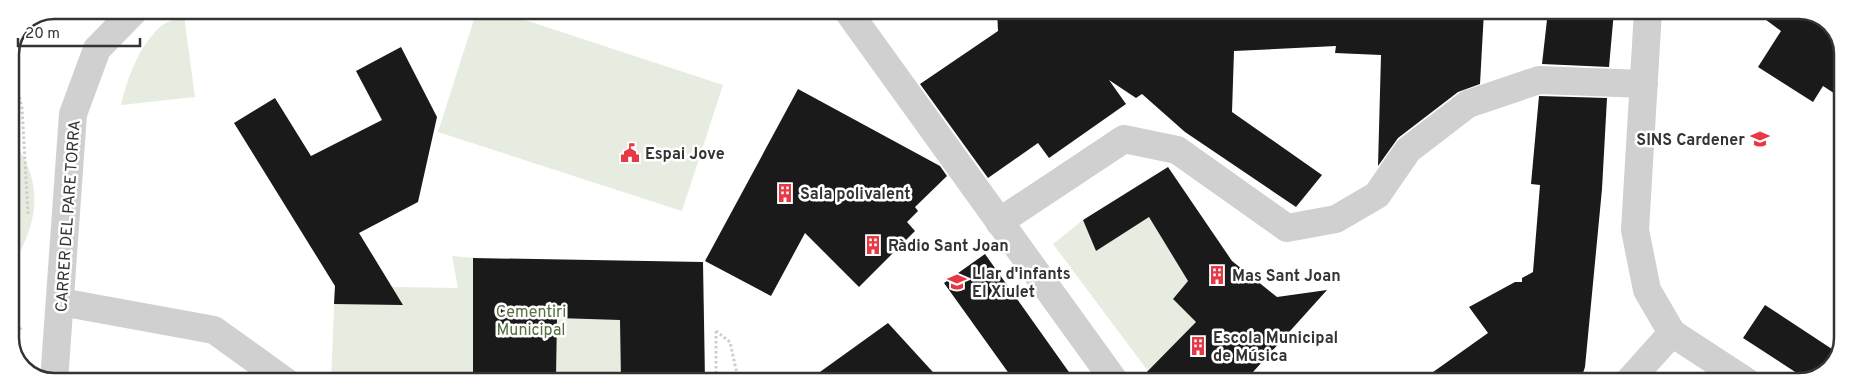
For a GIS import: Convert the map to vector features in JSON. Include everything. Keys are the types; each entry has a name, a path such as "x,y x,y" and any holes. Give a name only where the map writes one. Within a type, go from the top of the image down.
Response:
{"street":[{"name":"CARRER DEL PARE TORRA","path":"55,373 62,302 73,114 97,49 125,19"},
{"path":"853,19 1109,373"},
{"path":"1648,19 1635,230 1647,290 1672,333 1733,373"},
{"path":"999,222 1124,139 1177,150 1287,228 1336,219 1377,195 1408,150 1468,104 1539,80 1644,84"},
{"path":"62,302 214,330 274,373"},
{"path":"1636,373 1672,333"}],"path":[{"path":"19,96 22,108 28,222"},
{"path":"19,330 22,323"},
{"path":"716,373 716,331 730,342 737,373"}],"green space":[{"path":"184,19 195,97 121,105 135,64 145,45 161,26 170,21"},
{"path":"474,19 521,19 723,85 682,211 438,132"},
{"path":"19,148 29,170 34,203 32,219 19,255"},
{"path":"1149,217 1188,281 1173,299 1196,322 1148,371 1053,244 1083,220 1096,251"},
{"name":"Cementiri Municipal","path":"452,256 473,258 685,304 704,304 705,373 331,373 335,286 458,288"}],"building":[{"path":"997,19 1484,19 1480,84 1458,92 1398,138 1378,166 1381,55 1335,53 1336,46 1234,51 1232,112 1322,175 1296,207 1185,132 1142,94 1136,98 1109,80 1126,104 1049,158 1038,143 988,178 920,84 998,31"},
{"path":"1547,19 1613,19 1609,67 1542,64"},
{"path":"1765,19 1806,19 1817,23 1830,36 1834,52 1834,93 1823,86 1813,102 1758,67 1781,31"},
{"path":"401,47 437,117 418,202 359,233 403,305 334,304 335,286 234,123 275,98 311,156 382,120 356,71"},
{"path":"798,89 940,166 947,176 915,207 918,211 907,222 915,231 859,287 805,233 771,296 705,261"},
{"path":"1539,96 1607,98 1602,189 1583,373 1432,373 1488,333 1469,307 1515,282 1522,282 1522,278 1533,272 1540,185 1531,184"},
{"name":"Mas Sant Joan","path":"1168,167 1232,261 1277,297 1327,290 1252,373 1146,373 1196,322 1173,299 1188,281 1149,217 1096,251 1083,220"},
{"path":"985,254 1070,373 1009,373 944,283"},
{"path":"473,258 703,262 705,373 621,373 620,320 557,318 556,373 473,373"},
{"path":"1765,305 1832,349 1830,356 1817,369 1806,373 1797,373 1743,338"},
{"path":"888,323 934,373 819,373"}],"place":[{"name":"SINS Cardener","path":"1760,139"},
{"name":"Espai Jove","path":"630,153"},
{"name":"Sala polivalent","path":"785,193"},
{"name":"Ràdio Sant Joan","path":"873,245"},
{"name":"Mas Sant Joan","path":"1217,275"},
{"name":"Llar d'infants El Xiulet","path":"957,282"},
{"name":"Escola Municipal de Música","path":"1198,346"}]}
